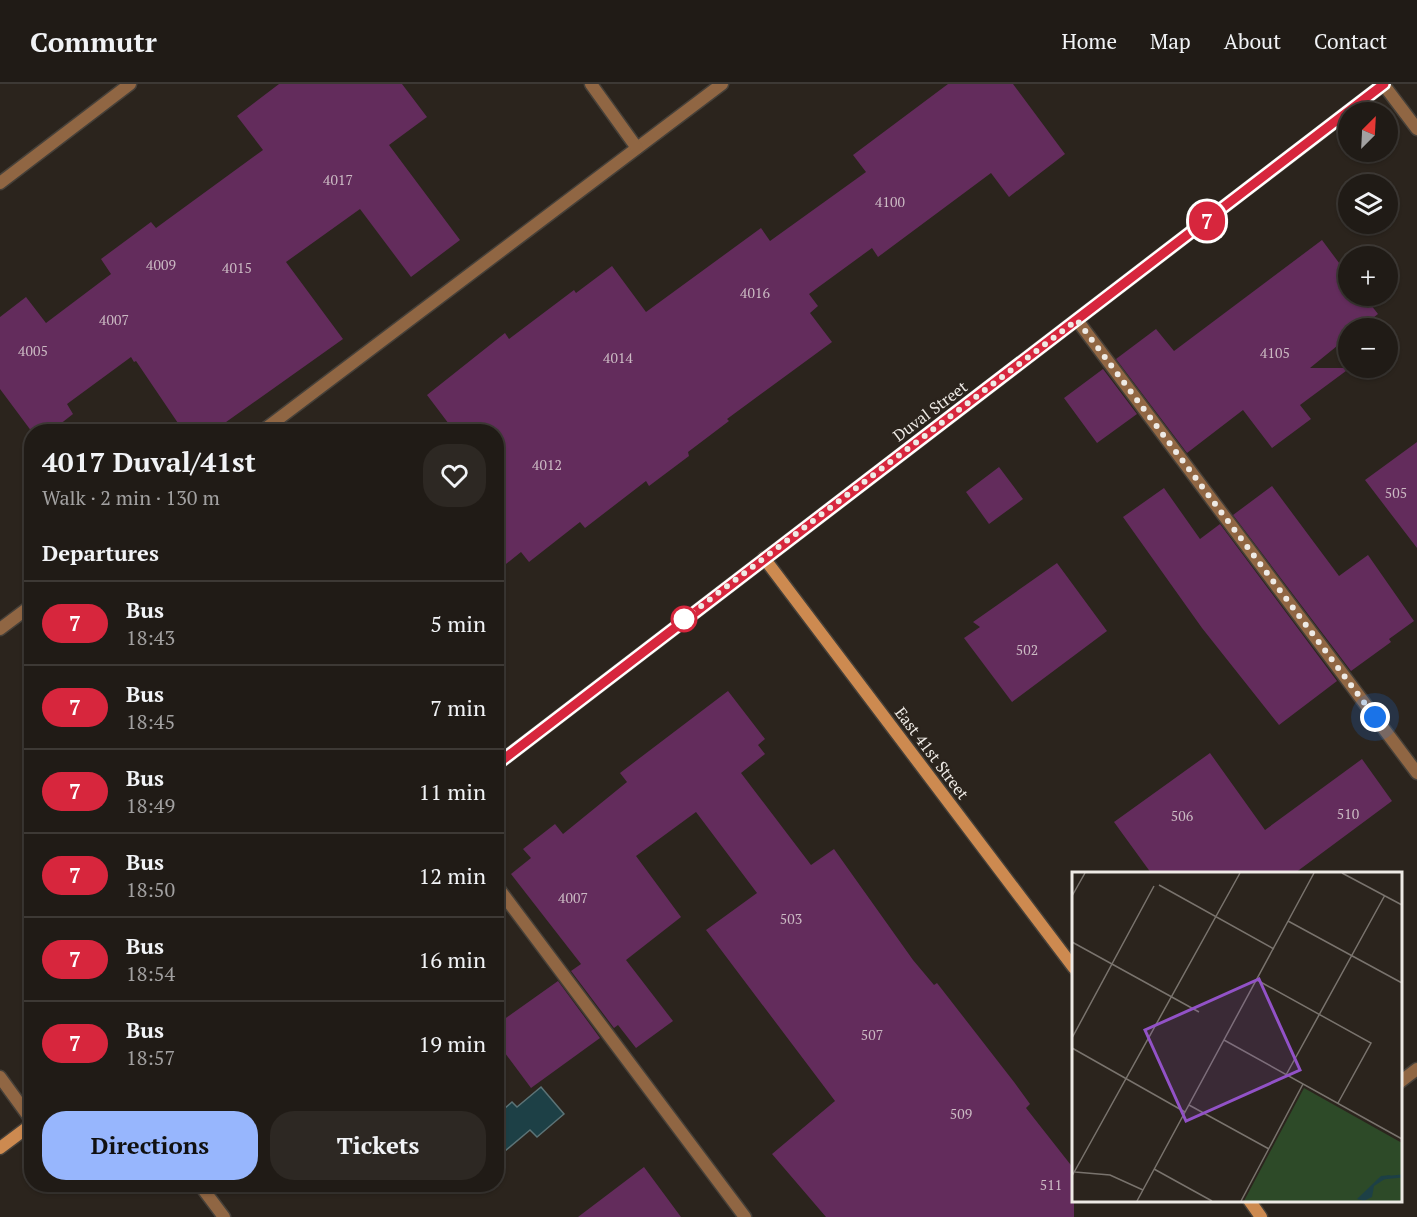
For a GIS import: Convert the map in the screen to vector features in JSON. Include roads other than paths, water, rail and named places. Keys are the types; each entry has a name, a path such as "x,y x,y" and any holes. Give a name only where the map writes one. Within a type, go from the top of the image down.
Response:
{"street":[{"path":"0,183 130,84"},
{"path":"591,84 638,148"},
{"path":"272,424 722,84"},
{"path":"1384,84 1417,129"},
{"name":"Duval Street","path":"504,759 1384,84"},
{"path":"1077,320 1417,773"},
{"name":"East 41st Street","path":"764,558 1072,965"},
{"path":"0,629 24,611"},
{"path":"504,896 745,1217"},
{"path":"1402,1081 1417,1069"},
{"path":"0,1077 24,1112"},
{"path":"0,1148 24,1129"},
{"path":"205,1192 224,1217"},
{"path":"1250,1202 1261,1217"}],"water":[{"path":"541,1087 564,1114 537,1137 530,1130 505,1151 504,1109 512,1102 517,1107"}]}
